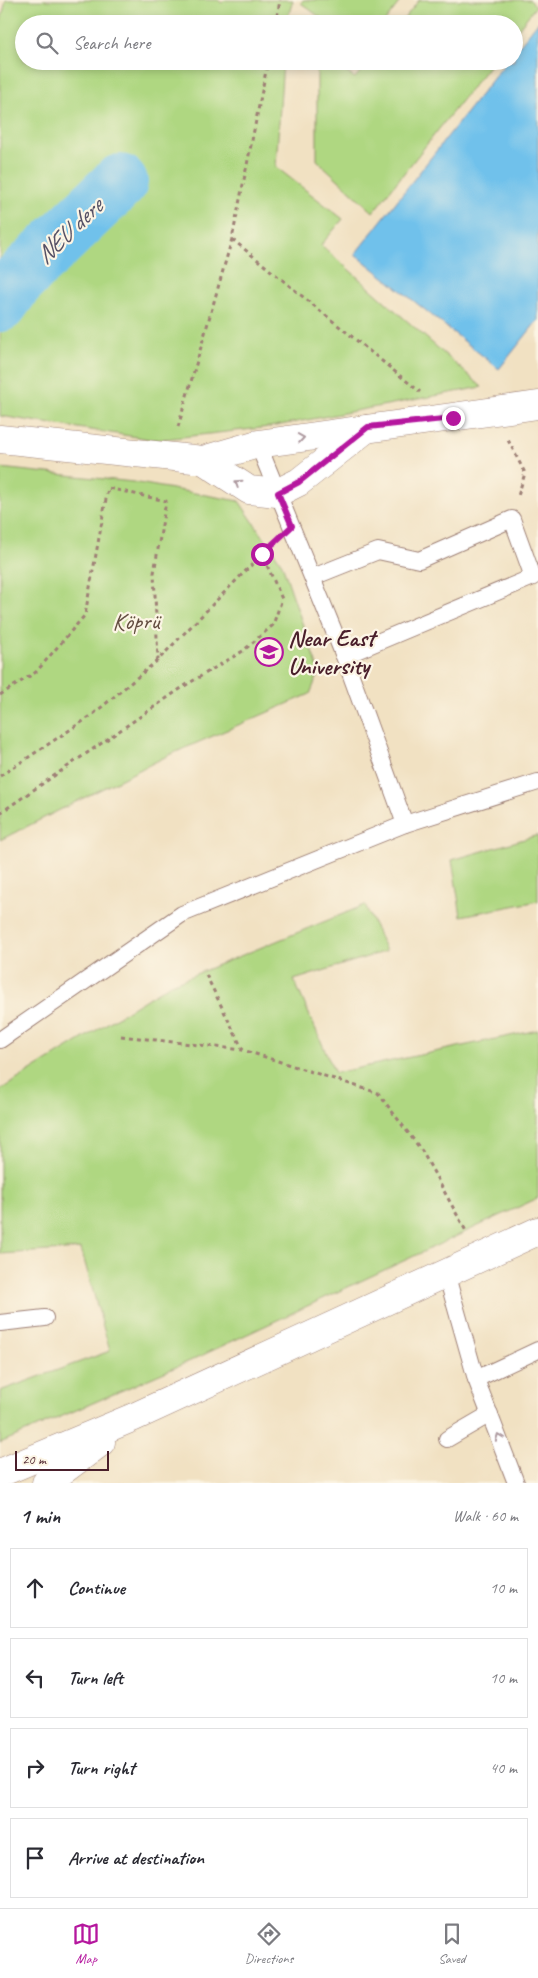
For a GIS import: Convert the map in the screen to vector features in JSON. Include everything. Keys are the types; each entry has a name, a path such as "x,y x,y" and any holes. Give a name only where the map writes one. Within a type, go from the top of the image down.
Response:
{"street":[{"path":"0,439 202,460 258,444 368,427 453,418 538,405"},
{"path":"202,460 249,490 278,493 299,482 368,427"},
{"path":"0,1474 134,1417 538,1231"},
{"path":"46,1483 134,1417"}],"lane":[{"path":"258,444 344,656 405,824"},
{"path":"313,577 378,551 419,560 512,518 534,577 344,656"},
{"path":"0,1040 182,914 405,824 538,782"},
{"path":"446,1273 476,1378 516,1483"},
{"path":"0,1323 45,1318"},
{"path":"476,1378 538,1350"},
{"path":"447,1440 490,1414"}],"path":[{"path":"278,15 280,0"},
{"path":"177,431 232,239 266,70"},
{"path":"232,239 453,418"},
{"path":"496,411 525,473 512,518"},
{"path":"0,695 36,672 85,616 108,488 166,501 154,573 158,660"},
{"path":"0,776 91,716 158,660 292,526"},
{"path":"0,813 186,685 242,650 273,626 282,600 262,554"},
{"path":"206,975 243,1050"},
{"path":"121,1036 243,1050 378,1093 422,1151 480,1258"}],"green space":[{"path":"6,0 218,0 222,3 225,0 293,0 289,15 15,15 15,70 282,70 276,167 343,219 321,245 482,387 270,427 156,440 0,416 0,26"},
{"path":"303,0 401,0 390,15 317,15 301,3"},
{"path":"419,0 530,0 536,6 523,23 523,15 407,15"},
{"path":"317,70 343,70 355,78 362,70 486,70 373,212 317,160"},
{"name":"Köprü","path":"0,468 133,482 239,501 282,564 319,672 310,694 169,755 0,840"},
{"path":"538,835 538,901 461,916 452,860"},
{"path":"365,905 386,951 294,980 335,1073 538,1030 538,1198 190,1361 0,1443 0,1391 110,1351 81,1249 0,1254 0,1090 169,985"}],"water":[{"path":"538,22 538,320 499,369 355,254 500,70 523,70 523,41"}],"waterway":[{"name":"NEU dere","path":"0,304 16,282 120,182"}],"place":[{"name":"Near East University","path":"269,652"}],"route":[{"path":"262,554 292,526 278,493 299,482 368,427 453,418"}]}
